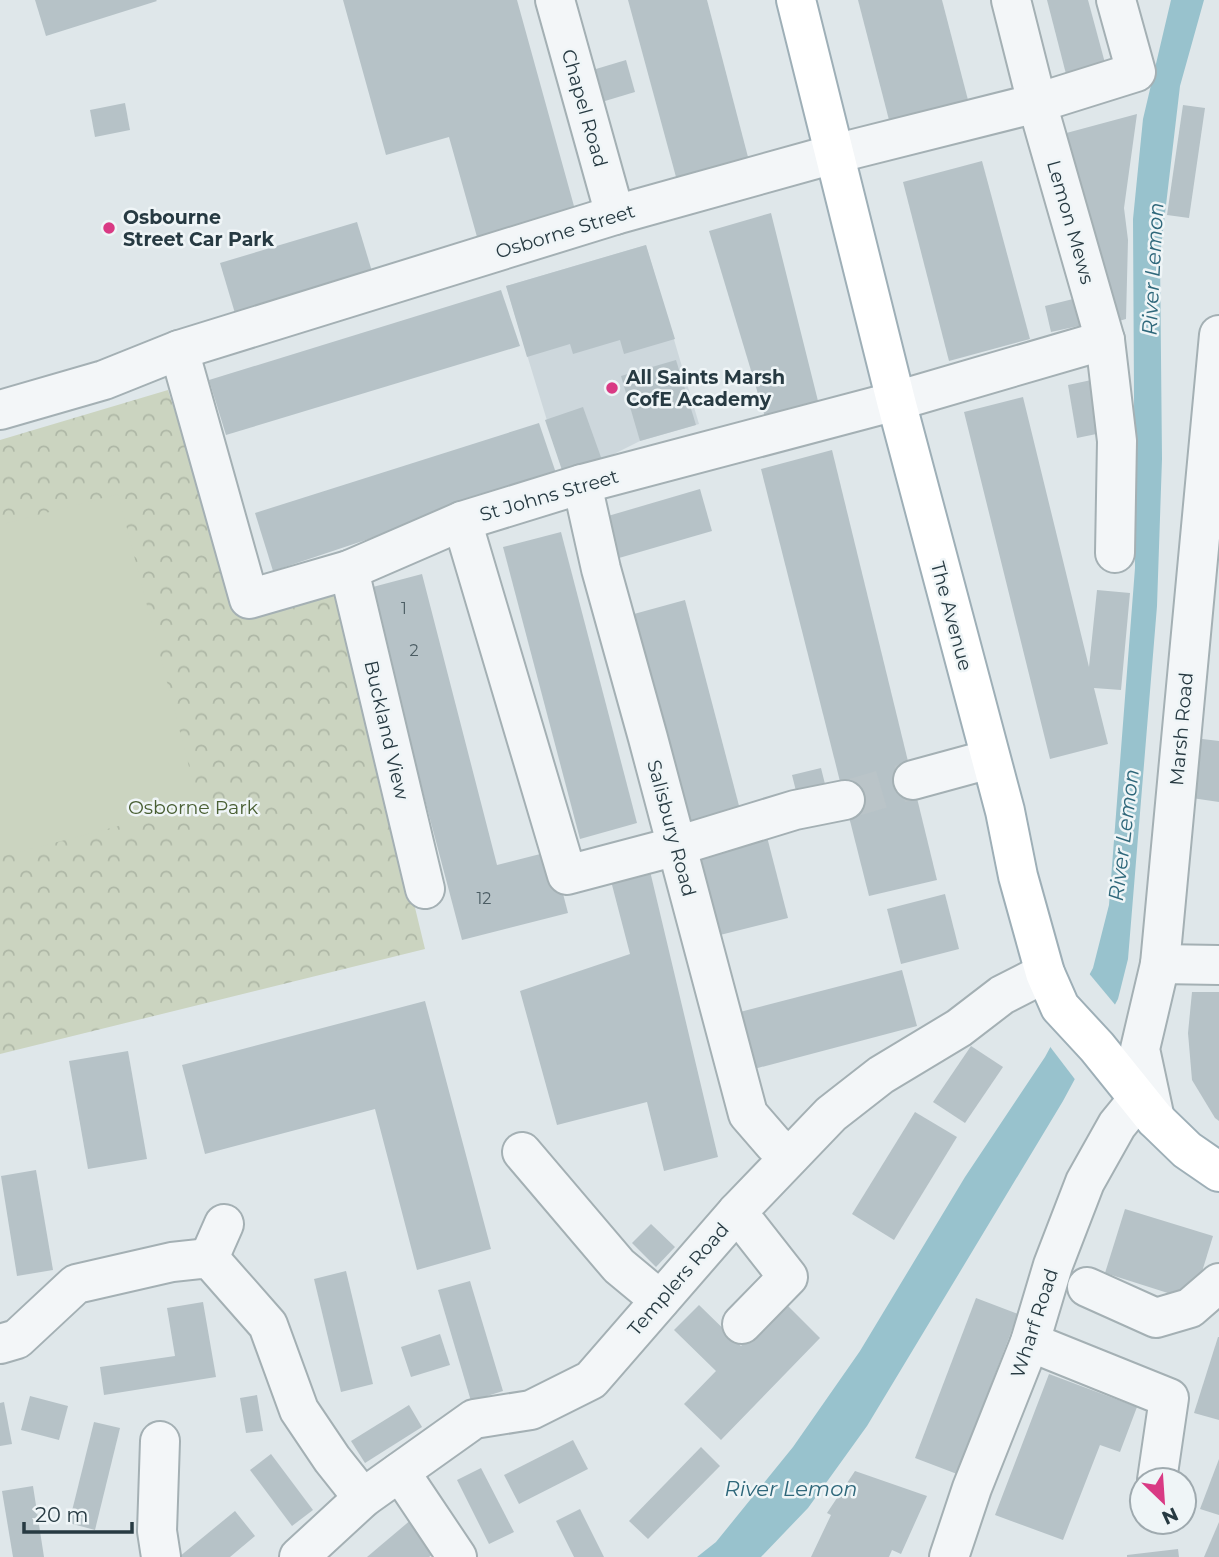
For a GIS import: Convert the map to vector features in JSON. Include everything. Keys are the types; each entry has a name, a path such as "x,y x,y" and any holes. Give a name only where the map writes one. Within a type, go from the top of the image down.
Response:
{"main road":[{"name":"The Avenue","path":"796,0 895,401 1005,811 1018,876 1052,990 1147,1108 1187,1150 1219,1172"}],"street":[{"name":"Chapel Road","path":"555,0 615,215"},
{"name":"Lemon Mews","path":"1011,0 1037,103 1105,340 1117,441 1115,553"},
{"name":"Osborne Street","path":"0,410 104,380 179,350 615,215 835,154 1037,103 1136,72 1116,0"},
{"name":"Marsh Road","path":"1147,1108 1140,1049 1160,964 1207,580 1219,335"},
{"name":"St Johns Street","path":"179,350 249,599 349,570 462,521 582,484 895,401 1105,340"},
{"name":"Salisbury Road","path":"582,484 601,569 748,1114 774,1144 790,1156"},
{"path":"462,521 567,875 677,846 795,810 845,800"},
{"name":"Buckland View","path":"349,570 425,890"},
{"path":"913,780 990,759"},
{"path":"1160,964 1219,965"},
{"name":"Templers Road","path":"299,1557 363,1498 474,1419 531,1410 591,1380 737,1212 790,1156 831,1114 881,1075 959,1028 1002,995 1052,990"},
{"name":"Wharf Road","path":"949,1557 972,1488 1030,1342 1053,1265 1085,1182 1117,1125 1147,1108"},
{"path":"522,1152 619,1266 660,1300"},
{"path":"737,1212 788,1277 742,1324"},
{"path":"209,1258 224,1224"},
{"path":"0,1345 17,1339 76,1284 172,1262 209,1258"},
{"path":"209,1258 268,1325 299,1410 332,1459 363,1498"},
{"path":"1087,1287 1156,1318 1190,1308 1219,1283"},
{"path":"1030,1342 1169,1398 1159,1466"},
{"path":"160,1441 157,1531 161,1557"},
{"path":"400,1472 457,1557"}],"shaded area":[{"name":"All Saints Marsh CofE Academy","path":"646,245 699,424 640,441 602,460 563,473 506,286"}],"green space":[{"name":"Osborne Park","path":"168,390 239,612 339,593 425,949 0,1054 0,440"},
{"path":"118,494 199,805 0,857 0,525"}],"water":[{"name":"River Lemon","path":"1171,0 1204,0 1180,86 1160,256 1162,459 1157,606 1128,959 1118,999 1063,1101 867,1426 808,1508 761,1557 697,1557 716,1542 793,1447 860,1351 965,1177 1045,1057 1093,968 1109,905 1135,568 1133,219 1143,119"}],"pier":[{"path":"1087,971 1117,1007 1077,1082 1048,1044"}],"building":[{"path":"35,0 156,0 157,1 46,36"},
{"path":"343,0 517,0 577,217 479,244 449,137 386,155"},
{"path":"628,0 707,0 748,157 676,177"},
{"path":"858,0 942,0 968,100 889,120"},
{"path":"1047,0 1088,0 1105,63 1066,74"},
{"path":"626,60 635,92 595,104 586,72"},
{"path":"125,103 130,130 95,137 90,110"},
{"path":"1183,105 1205,108 1189,218 1167,215"},
{"path":"1137,114 1124,208 1128,240 1126,319 1108,324 1059,135"},
{"path":"982,161 1030,339 949,361 903,182"},
{"path":"771,213 818,401 765,417 709,231"},
{"path":"357,222 374,278 237,320 220,263"},
{"path":"646,245 675,339 624,354 620,340 573,354 570,344 527,357 506,286"},
{"path":"501,290 520,346 226,435 209,380"},
{"path":"1077,298 1083,325 1051,332 1045,306"},
{"path":"676,360 696,425 640,441 621,376"},
{"path":"1096,379 1106,432 1077,438 1068,385"},
{"path":"1023,397 1089,667 1097,590 1130,593 1121,690 1094,688 1108,744 1050,759 964,412"},
{"path":"583,407 602,460 563,473 545,420"},
{"path":"539,423 557,476 273,571 255,513"},
{"path":"832,450 937,880 869,896 761,469"},
{"path":"700,489 712,531 619,558 608,516"},
{"path":"561,532 637,823 580,839 503,547"},
{"path":"422,574 497,865 552,851 568,913 462,940 369,588"},
{"path":"685,600 743,821 692,834 634,614"},
{"path":"1194,738 1219,741 1219,802 1185,797"},
{"path":"821,768 828,796 799,803 792,775"},
{"path":"766,833 788,918 720,935 697,851"},
{"path":"650,871 718,1157 664,1171 647,1102 557,1125 520,991 630,954 611,881"},
{"path":"945,894 959,949 901,964 887,909"},
{"path":"902,970 917,1026 754,1069 740,1012"},
{"path":"1192,992 1219,992 1219,1121 1192,1080 1188,1033"},
{"path":"425,1001 491,1249 417,1270 375,1109 205,1154 182,1065"},
{"path":"971,1046 1003,1067 965,1123 933,1102"},
{"path":"128,1051 147,1159 88,1169 69,1061"},
{"path":"915,1112 957,1137 894,1240 852,1214"},
{"path":"36,1170 53,1270 17,1276 1,1176"},
{"path":"1125,1209 1213,1236 1193,1301 1105,1273"},
{"path":"651,1224 675,1247 656,1267 632,1243"},
{"path":"346,1271 373,1384 341,1392 314,1279"},
{"path":"470,1281 503,1391 471,1401 438,1290"},
{"path":"976,1298 1018,1314 957,1474 915,1458"},
{"path":"203,1302 216,1377 104,1395 100,1367 175,1356 167,1308"},
{"path":"784,1302 820,1338 721,1440 684,1404 716,1371 674,1330 699,1305 741,1346"},
{"path":"440,1334 450,1365 411,1377 401,1347"},
{"path":"1219,1337 1219,1420 1194,1413"},
{"path":"1049,1374 1137,1407 1120,1452 1100,1445 1063,1540 995,1515"},
{"path":"257,1395 263,1431 246,1433 240,1398"},
{"path":"30,1396 68,1406 59,1440 21,1430"},
{"path":"4,1402 12,1444 0,1446 0,1403"},
{"path":"409,1405 422,1427 365,1463 351,1441"},
{"path":"94,1422 120,1428 95,1530 69,1523"},
{"path":"573,1440 588,1469 519,1504 504,1475"},
{"path":"701,1447 720,1466 648,1539 629,1521"},
{"path":"271,1454 313,1510 292,1526 250,1470"},
{"path":"1219,1459 1219,1515 1200,1509"},
{"path":"481,1468 514,1532 489,1544 457,1480"},
{"path":"855,1471 927,1496 901,1554 892,1550 889,1557 811,1557 831,1515 827,1513"},
{"path":"33,1486 44,1557 13,1557 2,1491"},
{"path":"580,1509 604,1557 574,1557 556,1521"},
{"path":"235,1511 255,1536 230,1557 179,1557"},
{"path":"412,1519 438,1550 429,1557 367,1557"},
{"path":"1219,1522 1219,1557 1204,1557"},
{"path":"1178,1549 1179,1557 1127,1557 1127,1555"}],"tunnel":[{"path":"845,800 913,780"}],"place":[{"name":"Osbourne Street Car Park","path":"109,228"},
{"name":"All Saints Marsh CofE Academy","path":"612,388"}]}
